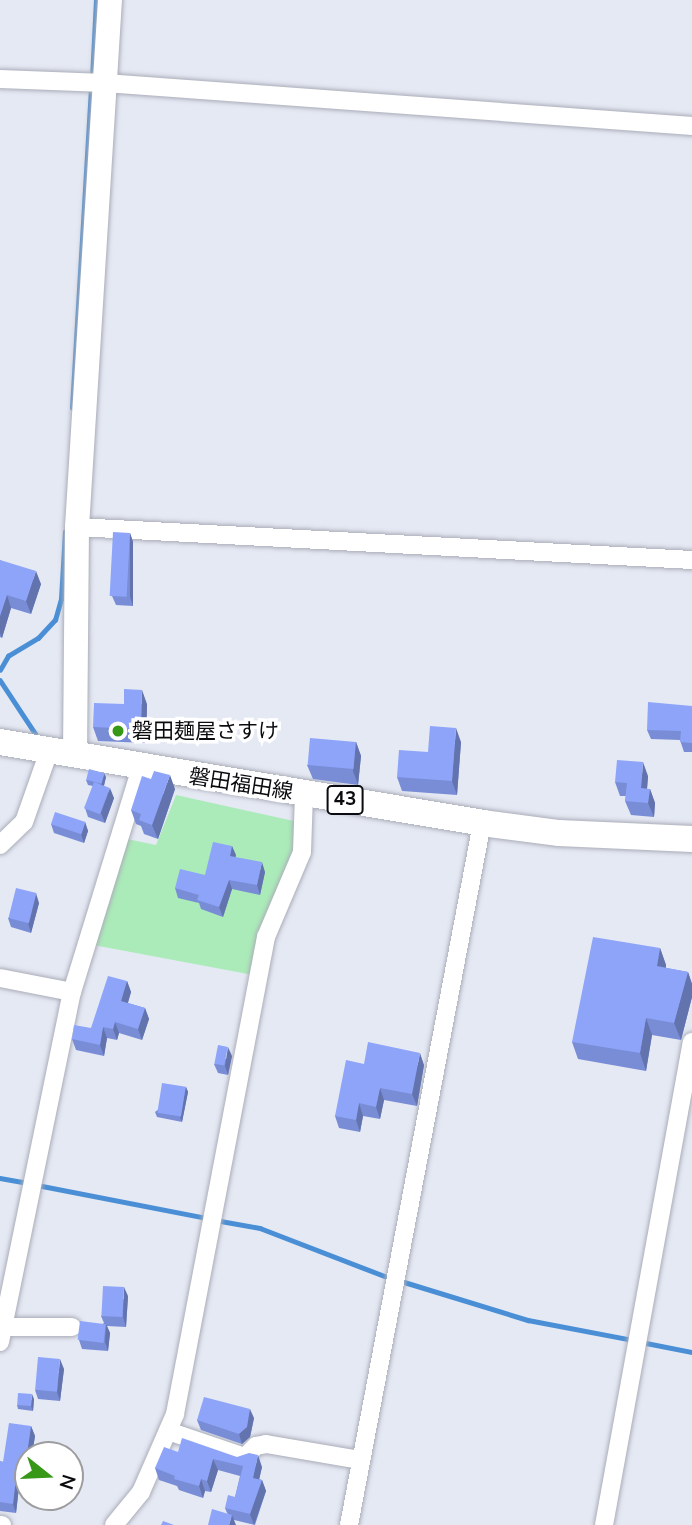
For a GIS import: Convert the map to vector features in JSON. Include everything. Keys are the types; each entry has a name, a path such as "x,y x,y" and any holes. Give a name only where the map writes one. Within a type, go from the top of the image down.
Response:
{"main road":[{"name":"磐田福田線","path":"0,742 141,768 482,823 559,833 692,839"}],"street":[{"path":"0,845 24,822 62,753 110,0"},
{"path":"0,79 105,83 692,126"},
{"path":"77,527 692,560"},
{"path":"72,1327 2,1335 72,992 141,768"},
{"path":"114,1525 141,1492 175,1414 266,937 302,852 304,794"},
{"path":"349,1525 482,823"},
{"path":"0,978 72,992"},
{"path":"604,1525 688,1085 692,1042"},
{"path":"168,1431 245,1457 256,1446 266,1444 361,1460"}],"green space":[{"path":"176,795 303,823 258,976 88,944 127,839 156,845"}],"building":[{"path":"113,532 130,533 127,597 110,596"},
{"path":"0,560 36,571 26,601 7,595 0,616"},
{"path":"124,689 142,690 141,729 93,727 94,703 124,704"},
{"path":"648,702 692,706 692,743 680,742 681,731 647,730"},
{"path":"430,726 456,728 452,781 397,777 399,750 428,752"},
{"path":"310,738 356,742 353,769 308,765"},
{"path":"617,760 643,762 641,788 650,789 648,803 625,801 627,783 615,782"},
{"path":"89,769 104,773 102,784 86,780"},
{"path":"154,771 170,775 152,825 139,820 141,814 131,810 142,776 151,779"},
{"path":"94,782 110,788 100,814 84,808"},
{"path":"55,812 85,822 81,834 51,824"},
{"path":"213,842 232,846 230,856 262,862 257,885 229,880 219,907 197,900 199,895 175,888 180,869 205,875"},
{"path":"16,888 36,893 29,923 9,918"},
{"path":"593,937 660,948 657,966 688,972 674,1023 646,1018 640,1053 572,1042"},
{"path":"108,976 127,981 121,1001 145,1008 138,1029 115,1022 113,1029 103,1027 100,1045 72,1039 74,1025 91,1028"},
{"path":"368,1042 420,1053 412,1094 380,1088 376,1107 359,1103 356,1120 335,1116 346,1060 364,1064"},
{"path":"218,1045 228,1047 224,1066 214,1064"},
{"path":"162,1083 186,1087 181,1116 157,1113"},
{"path":"103,1286 124,1287 122,1317 101,1316"},
{"path":"80,1321 106,1324 103,1343 78,1340"},
{"path":"38,1357 60,1359 57,1392 35,1390"},
{"path":"18,1393 32,1394 31,1406 17,1405"},
{"path":"204,1397 250,1409 247,1427 239,1434 197,1420"},
{"path":"9,1423 31,1426 29,1441 14,1441 13,1504 0,1502 0,1461 3,1462"},
{"path":"182,1438 237,1457 249,1453 258,1455 253,1478 262,1480 250,1514 225,1508 228,1495 235,1497 243,1466 213,1459 207,1481 201,1479 199,1486 174,1479 175,1476 155,1468 164,1447 178,1452"},
{"path":"212,1509 232,1515 229,1525 208,1525"}],"waterway":[{"path":"92,79 96,0"},
{"path":"72,408 91,88"},
{"path":"0,670 8,656 38,638 55,620 61,599 65,532"},
{"path":"0,680 35,733"},
{"path":"0,1178 28,1183"},
{"path":"37,1185 207,1218"},
{"path":"215,1220 260,1228 392,1279"},
{"path":"401,1281 528,1320 633,1340"},
{"path":"641,1342 692,1352"}],"place":[{"name":"磐田麺屋さすけ","path":"118,731"}]}
